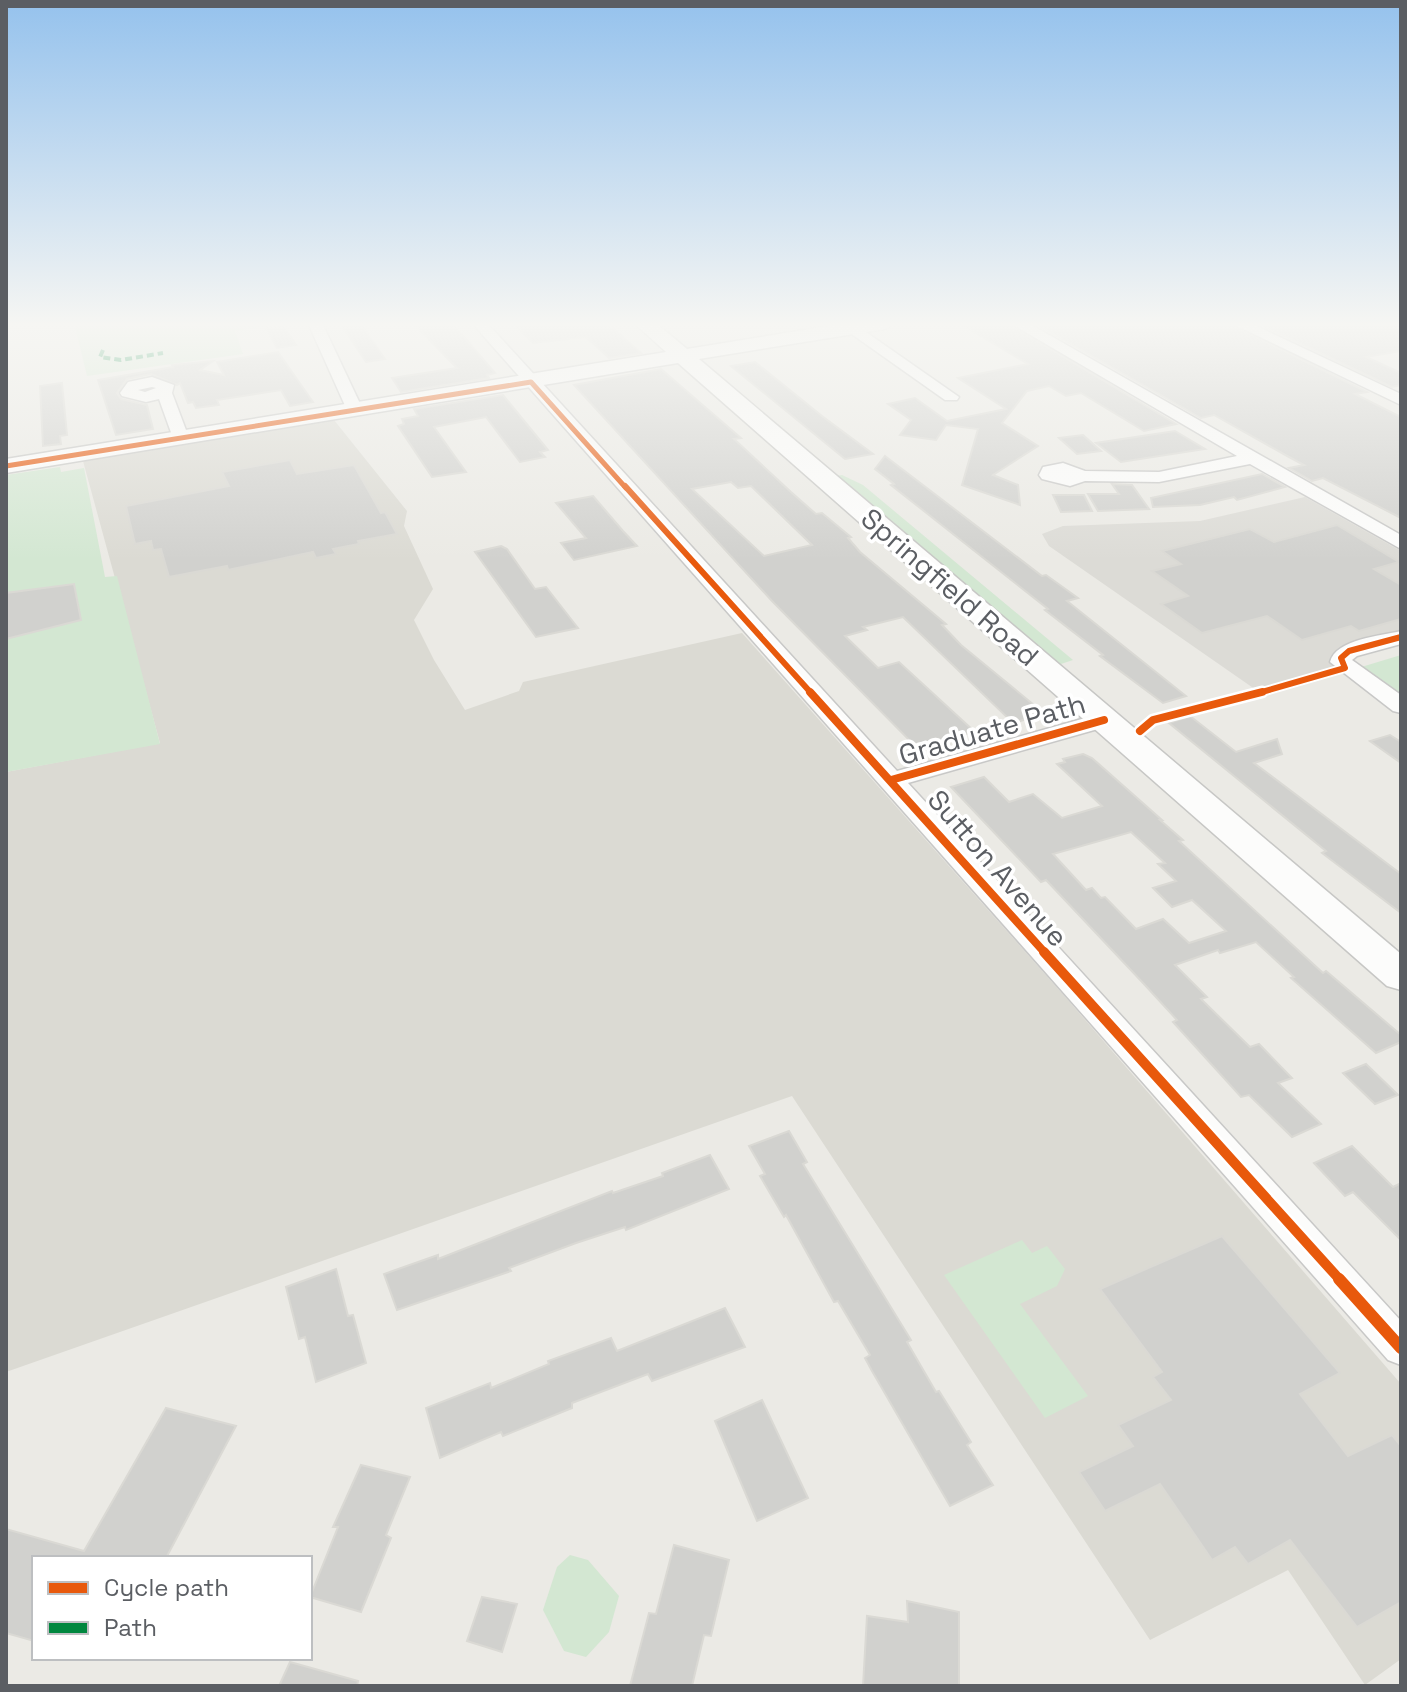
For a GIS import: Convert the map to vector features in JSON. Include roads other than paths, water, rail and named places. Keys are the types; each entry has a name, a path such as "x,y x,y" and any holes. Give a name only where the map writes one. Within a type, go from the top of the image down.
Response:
{"street":[{"path":"168,402 181,438"},
{"path":"351,402 355,410"},
{"path":"6,466 406,402"},
{"name":"Sutton Avenue","path":"549,402 1401,1348"},
{"name":"Springfield Road","path":"735,402 1401,976"},
{"path":"1154,402 1401,543"},
{"path":"1083,476 1159,477 1252,458"},
{"path":"1401,637 1349,651 1341,662 1350,672 1401,706"},
{"name":"Graduate Path","path":"891,780 1104,720"}]}
